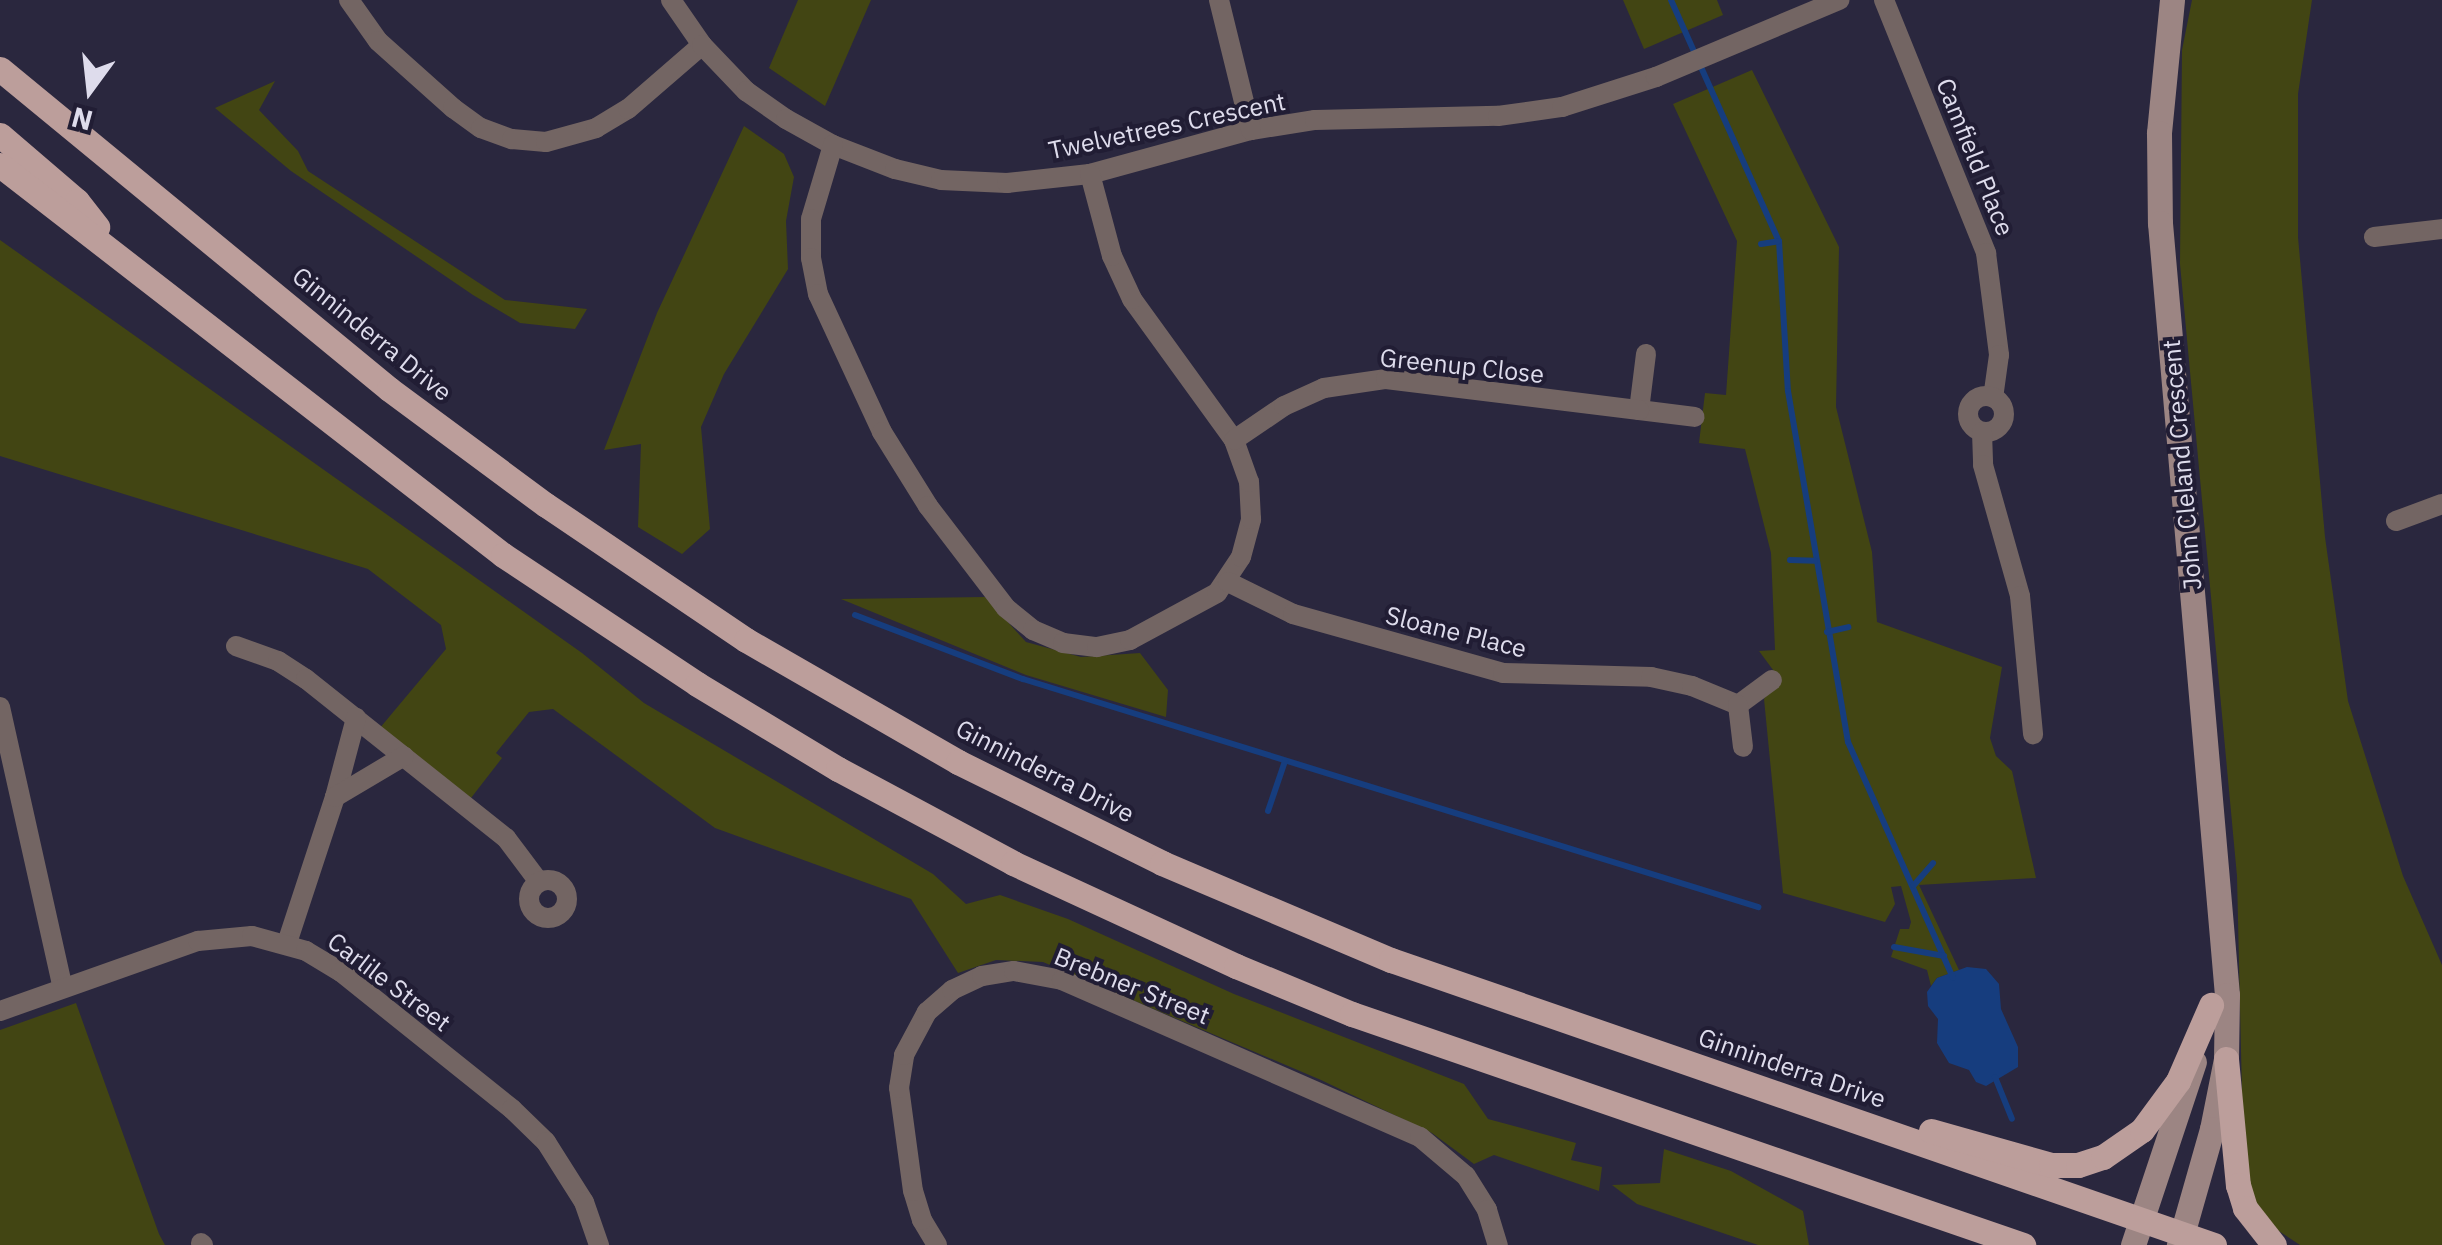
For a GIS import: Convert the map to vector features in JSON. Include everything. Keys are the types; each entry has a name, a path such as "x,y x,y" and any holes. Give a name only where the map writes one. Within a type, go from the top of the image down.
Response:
{"main road":[{"name":"Ginninderra Drive","path":"0,69 389,389 530,494 645,575 865,710 1052,810 1273,912 1509,1004 1775,1094 1900,1130 2142,1220 2180,1240 2214,1245"},
{"path":"0,135 77,201 115,251"},
{"path":"0,165 115,251 346,437 503,554 697,684 838,769 1014,863 1236,966 1470,1057 1877,1200 2023,1245"},
{"path":"1900,1130 2051,1165 2078,1165 2103,1158 2142,1130 2178,1081 2211,1005"},
{"path":"2226,1059 2238,1185 2244,1208 2274,1245"},
{"path":"1877,1200 1974,1245"}],"street":[{"path":"348,0 378,41 453,108 481,128 512,139 546,142 596,128 628,109 702,45"},
{"name":"Twelvetrees Crescent","path":"671,0 702,45 746,91 833,145 895,170 941,180 1007,184 1090,174 1251,130 1315,120 1498,116 1593,100 1838,0"},
{"path":"1220,0 1251,130"},
{"name":"Camfield Place","path":"1884,0 1986,253 1999,355 1993,398 2003,407 2004,420 1995,430 1982,432 1982,465 2020,596 2033,734"},
{"name":"John Cleland Crescent","path":"2172,0 2160,123 2160,223 2222,930 2226,1059 2212,1130 2180,1240"},
{"path":"833,145 819,181 811,219 811,258 818,294 882,432 928,506 1006,608 1033,630 1063,643 1097,646 1130,640 1192,610 1228,582 1241,556 1250,519 1250,482 1234,440 1132,298 1112,256 1090,174"},
{"path":"2374,236 2442,229"},
{"path":"1639,410 1646,354"},
{"name":"Greenup Close","path":"1234,440 1284,406 1324,388 1386,379 1695,418"},
{"path":"2396,521 2442,504"},
{"name":"Sloane Place","path":"1228,582 1292,614 1503,673 1651,678 1692,686 1738,705"},
{"path":"236,646 292,669 356,718 506,838 540,882"},
{"path":"1742,747 1738,705 1772,680"},
{"path":"0,708 63,988"},
{"path":"287,943 335,797 356,718"},
{"path":"335,797 404,756"},
{"name":"John Cleland Crescent","path":"2134,1245 2211,1005 2222,930"},
{"name":"Carlile Street","path":"0,1011 198,940 234,936 287,943 341,972 512,1109 546,1142 584,1202 599,1245"},
{"name":"Brebner Street","path":"937,1245 922,1220 913,1191 900,1088 904,1055 927,1012 952,990 982,976 1014,971 1062,980 1420,1137 1466,1176 1486,1210 1498,1245"}],"green space":[{"path":"798,0 871,0 825,106 769,68"},
{"path":"1623,0 1717,0 1723,15 1644,49"},
{"path":"2192,0 2312,0 2298,94 2298,237 2325,537 2348,701 2403,876 2442,965 2442,1245 2300,1245 2262,1220 2244,1181 2237,876 2180,264 2182,50"},
{"path":"1752,70 1839,247 1836,407 1872,552 1877,622 2002,667 1990,738 1996,756 2012,771 2036,878 1919,885 1959,970 1937,978 1931,986 1927,970 1891,957 1900,929 1909,929 1911,922 1901,886 1891,887 1895,904 1885,922 1783,893 1764,699 1779,678 1759,651 1775,650 1771,553 1745,449 1699,443 1705,393 1726,395 1737,241 1673,104"},
{"path":"275,81 259,110 298,151 308,171 505,300 587,309 575,329 520,323 473,295 291,171 215,108"},
{"path":"744,126 784,154 794,177 786,221 788,269 724,374 701,427 710,529 682,554 638,527 641,444 604,450 657,313"},
{"path":"0,240 582,653 644,703 933,874 966,904 1000,895 1068,919 1234,994 1464,1084 1488,1119 1576,1143 1571,1160 1602,1167 1599,1191 1494,1155 1474,1164 1432,1133 1321,1080 1043,962 996,960 958,973 911,899 715,828 553,709 529,712 496,753 502,758 471,798 379,729 446,649 441,625 368,569 0,456"},
{"path":"985,597 1026,642 1081,657 1140,653 1168,690 1166,717 1026,675 841,599"},
{"path":"76,1003 165,1245 0,1245 0,1030"},
{"path":"1664,1149 1731,1171 1803,1211 1809,1245 1758,1245 1637,1204 1612,1185 1660,1183"}],"water":[{"path":"1967,967 1986,969 1999,984 2001,1009 2018,1047 2018,1067 1986,1086 1976,1082 1969,1070 1949,1063 1937,1043 1938,1019 1928,1006 1927,992 1937,978"}],"waterway":[{"path":"1671,0 1779,241 1788,391 1848,742 1953,978"},
{"path":"1761,244 1779,241"},
{"path":"1790,560 1815,561"},
{"path":"855,615 1023,679 1758,907"},
{"path":"1827,632 1848,627"},
{"path":"1268,811 1285,761"},
{"path":"1914,885 1933,863"},
{"path":"1894,947 1944,956"},
{"path":"1995,1077 2012,1119"}]}
